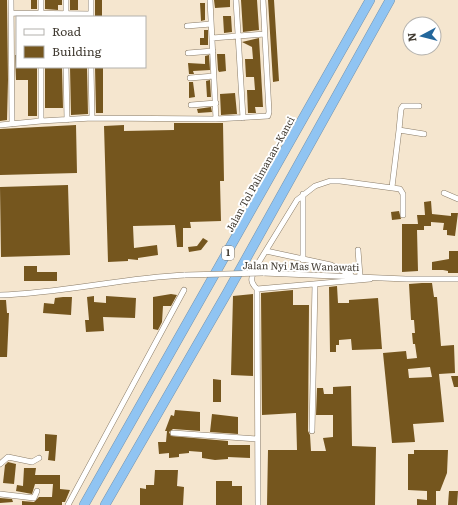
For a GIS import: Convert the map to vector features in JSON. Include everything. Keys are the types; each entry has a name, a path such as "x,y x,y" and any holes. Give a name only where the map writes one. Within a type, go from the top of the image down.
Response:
{"highway":[{"name":"Jalan Tol Palimanan–Kanci","path":"84,505 370,0"},
{"name":"1","path":"105,505 227,293 390,0"}],"street":[{"path":"11,0 12,124"},
{"path":"41,0 41,16"},
{"path":"66,0 66,15"},
{"path":"11,13 41,16 91,15 91,0"},
{"path":"210,0 216,119"},
{"path":"236,0 243,118"},
{"path":"0,125 92,118 216,119 265,117 269,112 263,0"},
{"path":"187,26 211,24"},
{"path":"212,38 265,34"},
{"path":"188,53 213,51"},
{"path":"41,68 41,121"},
{"path":"66,68 67,120"},
{"path":"92,68 92,118"},
{"path":"190,78 214,76"},
{"path":"191,105 216,103"},
{"path":"392,187 401,109 404,106 419,106"},
{"path":"399,130 424,134"},
{"path":"258,505 257,289 253,285 251,278 297,200 302,194 315,186 330,181 400,189 402,191 402,215"},
{"path":"444,193 458,199"},
{"path":"302,194 303,260"},
{"path":"358,250 360,276"},
{"path":"266,251 331,265 352,276"},
{"name":"Jalan Nyi Mas Wanawati","path":"0,296 48,292 118,280 184,275 263,273 360,276 378,278 458,279"},
{"path":"257,289 378,278"},
{"path":"312,431 315,284"},
{"path":"68,505 184,290"},
{"path":"173,433 257,439"},
{"path":"0,464 8,457 32,462 39,458"},
{"path":"0,494 34,498 37,491"}],"building":[{"path":"0,0 7,0 8,80 7,120 0,121"},
{"path":"31,0 37,0 37,9 31,9"},
{"path":"45,0 62,0 62,5 58,5 58,10 45,9"},
{"path":"70,0 78,0 78,10 70,10"},
{"path":"95,0 102,0 102,16 95,16"},
{"path":"214,0 230,0 230,7 215,8"},
{"path":"241,0 257,0 259,30 243,32"},
{"path":"268,0 274,0 279,81 273,82"},
{"path":"200,3 205,3 205,20 201,21"},
{"path":"223,16 231,16 232,32 224,33"},
{"path":"204,30 208,30 208,45 200,45 200,38 204,38"},
{"path":"259,38 263,107 255,107 256,113 248,113 247,90 255,90 254,77 246,77 245,59 253,59 252,47 242,42"},
{"path":"217,54 225,54 226,71 219,72"},
{"path":"15,55 16,68 37,68 37,116 28,116 28,80 16,80"},
{"path":"209,55 210,70 193,71 194,74 189,74 188,63 205,64 205,56"},
{"path":"45,68 62,68 63,108 45,108"},
{"path":"70,68 87,68 88,114 71,115"},
{"path":"95,68 103,68 103,113 96,113"},
{"path":"210,80 211,97 207,97 206,81"},
{"path":"189,82 193,82 195,97 189,98"},
{"path":"235,93 237,114 221,115 220,94"},
{"path":"211,107 212,112 198,113 197,109"},
{"path":"174,123 223,123 224,181 220,181 221,221 190,222 191,228 183,228 183,247 177,247 175,225 133,226 134,248 157,245 158,255 138,258 138,260 128,259 128,261 108,262 104,126 124,125 124,131 174,130"},
{"path":"76,125 77,173 0,175 0,129"},
{"path":"68,185 70,255 1,257 0,187"},
{"path":"431,201 432,214 451,216 451,213 458,213 455,236 447,235 447,230 443,230 444,223 431,222 431,226 424,226 424,230 417,230 418,271 402,272 402,224 418,224 417,215 425,215 424,202"},
{"path":"399,211 401,219 392,220 391,212"},
{"path":"203,238 208,241 201,250 189,252 188,247 197,246"},
{"path":"449,251 458,251 458,273 448,273 448,271 443,270 432,270 432,262 449,259"},
{"path":"24,266 37,266 37,272 57,272 57,281 24,281"},
{"path":"432,283 434,297 437,297 441,346 454,345 455,373 439,374 444,422 413,424 415,442 392,443 383,353 406,351 407,359 417,358 415,344 413,344 412,333 415,333 414,320 411,320 409,284","holes":["430,367 432,377 409,378 408,369"]},
{"path":"337,286 338,303 349,303 349,300 378,298 382,349 352,350 351,339 339,340 339,345 336,345 336,352 330,352 329,287"},
{"path":"293,290 293,305 309,305 308,431 310,435 311,451 326,451 323,438 333,437 333,415 316,415 317,388 323,388 324,394 333,394 333,387 351,386 352,446 376,447 375,505 267,505 268,450 297,450 296,413 262,415 261,293"},
{"path":"171,294 177,295 171,306 163,306 162,322 158,330 153,329 153,297"},
{"path":"253,294 253,376 231,375 233,296"},
{"path":"94,296 94,302 106,303 106,296 136,298 135,318 103,317 104,331 86,332 85,320 89,320 87,297"},
{"path":"72,297 71,315 43,313 44,303 54,304 55,298"},
{"path":"0,300 6,300 7,313 9,313 7,357 0,357"},
{"path":"451,376 458,376 458,387 454,387"},
{"path":"213,379 221,380 221,402 213,402"},
{"path":"175,410 200,412 200,431 173,429 169,432 171,436 228,441 228,445 250,445 250,458 228,457 228,459 215,460 202,458 202,452 189,451 189,453 179,454 179,457 169,458 169,453 159,454 158,442 166,442 167,431 165,431 171,415 174,416"},
{"path":"212,414 238,417 238,434 210,432"},
{"path":"45,434 57,435 55,461 48,460 49,451 45,451"},
{"path":"414,450 448,450 447,473 440,491 436,491 436,505 417,505 417,499 427,500 427,491 408,490 408,454 414,454"},
{"path":"8,462 16,464 14,484 3,483 5,465"},
{"path":"24,468 36,468 35,475 60,475 60,489 70,490 65,502 62,502 62,505 22,505 22,501 34,502 39,497 52,497 53,484 35,484 32,494 16,491 17,485 23,486"},
{"path":"155,470 178,470 177,486 184,487 183,505 140,505 140,488 146,489 146,485 154,485"},
{"path":"216,481 232,481 232,486 242,486 242,505 216,505"},
{"path":"449,491 458,491 457,505 448,505"},
{"path":"0,498 12,499 13,502 0,503"}]}
